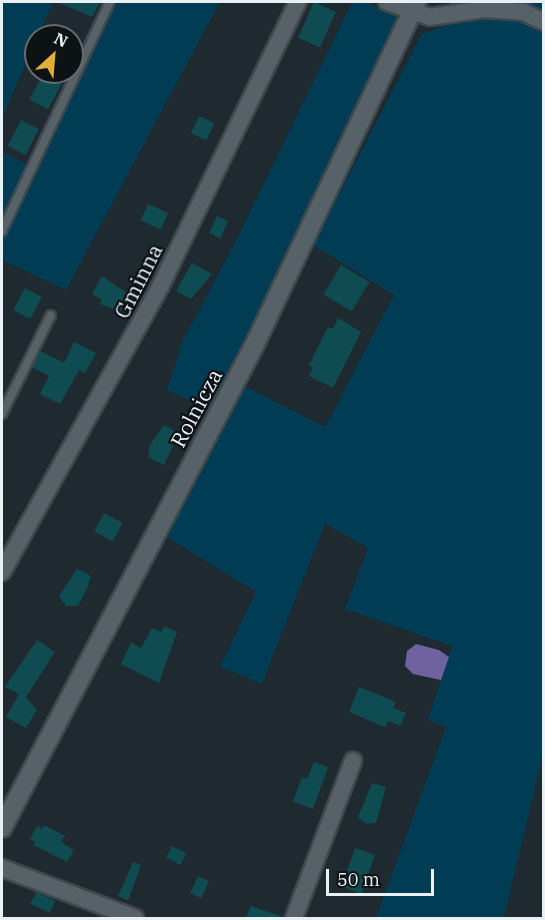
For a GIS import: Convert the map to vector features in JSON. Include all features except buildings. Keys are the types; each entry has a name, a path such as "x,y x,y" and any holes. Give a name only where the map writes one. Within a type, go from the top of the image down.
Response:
{"street":[{"name":"Gminna","path":"2,572 155,297 298,2"},
{"path":"387,2 416,8 430,17 484,9 523,12 543,22"},
{"name":"Rolnicza","path":"2,828 255,344 416,8"},
{"path":"294,918 353,761"},
{"path":"2,868 135,918"}],"lane":[{"path":"2,231 110,2"},
{"path":"2,414 51,315"}],"shaded area":[{"path":"2,2 53,2 43,24 24,24 24,68 2,118"},
{"path":"115,2 220,2 66,290 2,260 2,152 36,169 76,84 84,84 84,68"},
{"path":"352,2 365,2 394,14 402,24 212,411 167,390 182,342 237,239"},
{"path":"480,2 543,2 544,750 504,918 376,918 446,727 428,720 452,646 345,609 368,548 325,524 262,684 220,667 256,592 165,536 243,385 325,427 394,295 313,245 421,35 459,19 501,18"},
{"path":"416,644 439,650 449,657 441,680 413,674 405,666 407,651"}]}
